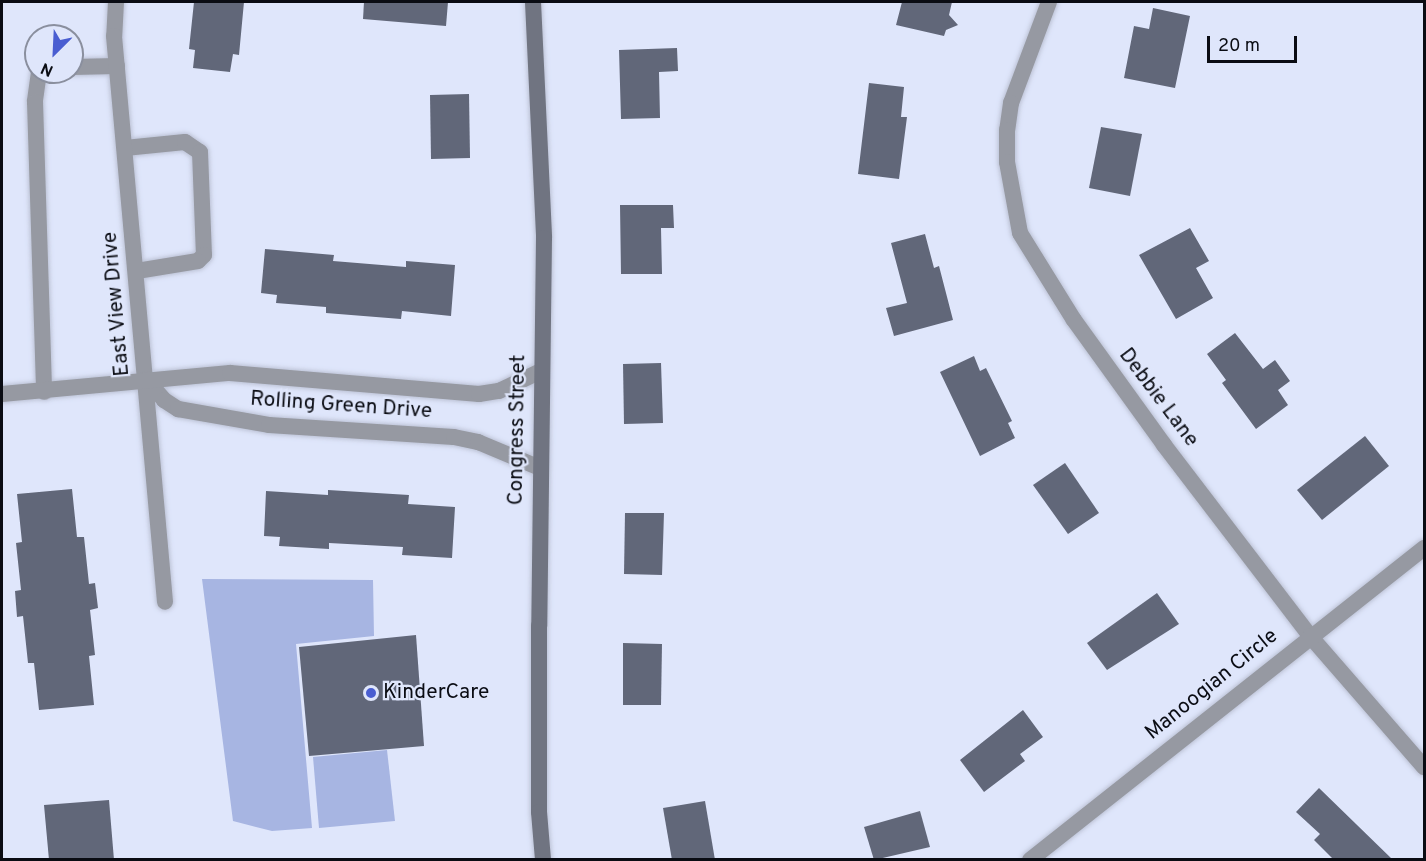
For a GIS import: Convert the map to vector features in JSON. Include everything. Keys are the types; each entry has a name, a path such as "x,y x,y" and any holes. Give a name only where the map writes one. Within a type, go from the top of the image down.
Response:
{"main road":[{"name":"Congress Street","path":"533,2 544,238 540,468 539,812 543,860"}],"street":[{"name":"East View Drive","path":"116,2 117,66 165,602"},
{"name":"Debbie Lane","path":"1049,2 1011,103 1007,130 1007,162 1016,225 1045,276 1133,404 1310,636 1425,767"},
{"path":"84,67 117,66"},
{"path":"37,84 35,102 44,392"},
{"path":"125,148 185,142 200,152 204,255 198,261 137,271"},
{"name":"Rolling Green Drive","path":"2,394 44,392 146,379 246,373 479,394 499,391 541,371"},
{"name":"Rolling Green Drive","path":"146,379 164,400 178,409 269,425 454,437 478,442 540,468"},
{"name":"Manoogian Circle","path":"1030,860 1310,636 1425,548"}],"shaded area":[{"path":"202,579 373,580 374,636 296,644 312,828 272,831 233,821"},
{"path":"387,750 395,821 319,828 313,757"}],"building":[{"path":"194,2 244,2 239,55 233,54 230,72 193,68 195,50 189,49"},
{"path":"364,2 448,2 446,26 363,19"},
{"path":"902,2 952,2 949,15 958,25 946,30 944,36 896,25"},
{"path":"1153,8 1190,16 1175,88 1124,78 1134,26 1149,29"},
{"path":"677,48 678,71 659,72 660,118 621,119 619,50"},
{"path":"869,83 904,87 901,117 907,117 899,179 858,174"},
{"path":"469,94 470,158 431,159 430,95"},
{"path":"1101,127 1142,134 1130,196 1089,188"},
{"path":"620,205 673,205 674,228 661,228 662,274 621,274"},
{"path":"1190,228 1209,261 1196,268 1213,298 1176,319 1139,255"},
{"path":"925,234 934,268 939,266 953,320 894,336 886,308 907,303 891,243"},
{"path":"265,249 334,255 333,261 406,267 406,261 455,265 451,316 402,311 401,319 326,313 326,307 276,303 277,295 261,293"},
{"path":"1235,333 1263,369 1275,360 1290,381 1278,390 1288,405 1256,429 1222,383 1226,380 1207,354"},
{"path":"974,356 980,371 986,368 1012,421 1008,423 1015,438 980,456 940,372"},
{"path":"661,363 663,423 624,424 623,364"},
{"path":"1365,436 1389,466 1322,520 1297,490"},
{"path":"1065,463 1099,513 1068,534 1033,485"},
{"path":"72,489 77,537 84,537 89,584 95,583 98,608 90,610 95,655 89,656 94,705 39,710 34,663 28,663 23,616 17,617 15,591 21,590 16,543 22,542 17,494"},
{"path":"328,490 409,495 408,504 455,507 452,558 402,555 403,547 329,543 329,549 279,546 280,537 264,536 266,491 328,495"},
{"path":"625,513 664,513 662,575 624,574"},
{"path":"1157,593 1179,624 1107,670 1087,643"},
{"path":"416,635 424,746 309,756 299,647"},
{"path":"623,643 662,644 661,705 623,705"},
{"path":"1023,710 1043,737 1020,754 1025,761 984,792 960,760"},
{"path":"1319,788 1393,860 1334,860 1314,840 1320,834 1296,812"},
{"path":"109,800 114,860 49,860 44,805"},
{"path":"705,801 715,860 672,860 663,808"},
{"path":"920,811 930,847 874,860 864,827"}],"place":[{"name":"KinderCare","path":"371,693"}]}
